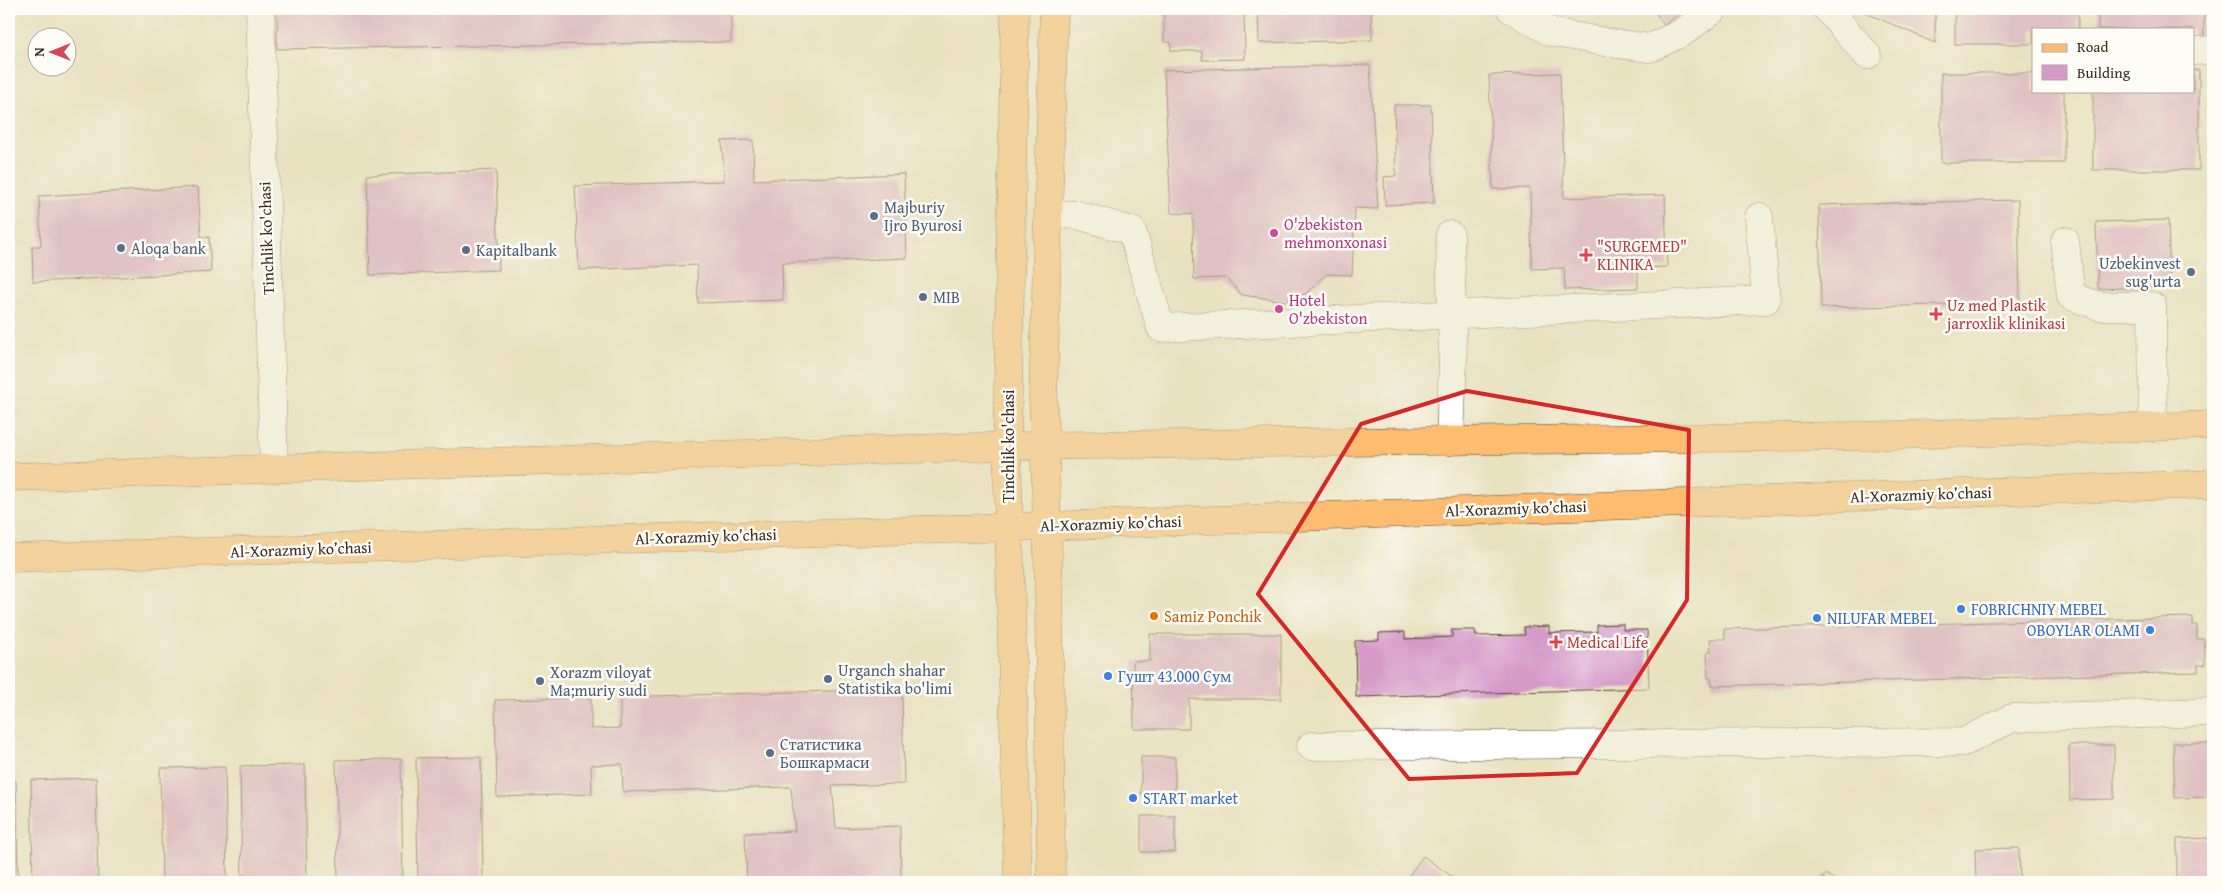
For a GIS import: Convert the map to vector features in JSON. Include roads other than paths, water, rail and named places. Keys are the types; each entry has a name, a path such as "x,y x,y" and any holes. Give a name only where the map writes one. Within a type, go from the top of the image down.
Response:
{"main road":[{"name":"Tinchlik ko'chasi","path":"1014,9 1007,446 1018,882"},
{"path":"1051,882 1048,587 1043,399 1050,214 1054,9"},
{"path":"9,477 1044,445 1864,436 2213,425"},
{"name":"Al-Xorazmiy ko’chasi","path":"9,558 1046,526 2213,484"}],"street":[{"name":"Tinchlik ko'chasi","path":"260,9 274,468"},
{"path":"1510,9 1551,32 1650,48 1683,32 1714,9"},
{"path":"1826,9 1867,55"},
{"path":"2194,50 2213,50"},
{"path":"1050,214 1078,215 1132,231 1161,328 1766,300 1759,217"},
{"path":"1450,235 1452,316 1450,441"},
{"path":"2065,240 2071,296 2099,306 2152,306 2153,427"},
{"path":"1311,746 1964,742 2012,718 2213,712"}],"place":[{"name":"Majburiy Ijro Byurosi","path":"874,216"},
{"name":"O'zbekiston mehmonxonasi","path":"1274,233"},
{"name":"Aloqa bank","path":"121,248"},
{"name":"Kapitalbank","path":"466,250"},
{"name":"\"SURGEMED\" KLINIKA","path":"1586,255"},
{"name":"Uzbekinvest sug'urta","path":"2191,272"},
{"name":"MIB","path":"923,297"},
{"name":"Hotel O'zbekiston","path":"1279,309"},
{"name":"Uz med Plastik jarroxlik klinikasi","path":"1936,314"},
{"name":"FOBRICHNIY MEBEL","path":"1961,609"},
{"name":"Samiz Ponchik","path":"1154,616"},
{"name":"NILUFAR MEBEL","path":"1817,618"},
{"name":"OBOYLAR OLAMI","path":"2150,630"},
{"name":"Medical Life","path":"1556,642"},
{"name":"Гушт 43.000 Сум","path":"1108,676"},
{"name":"Urganch shahar Statistika bo'limi","path":"828,679"},
{"name":"Xorazm viloyat Ma;muriy sudi","path":"540,681"},
{"name":"Статистика Бошкармаси","path":"770,753"},
{"name":"START market","path":"1133,798"}]}
